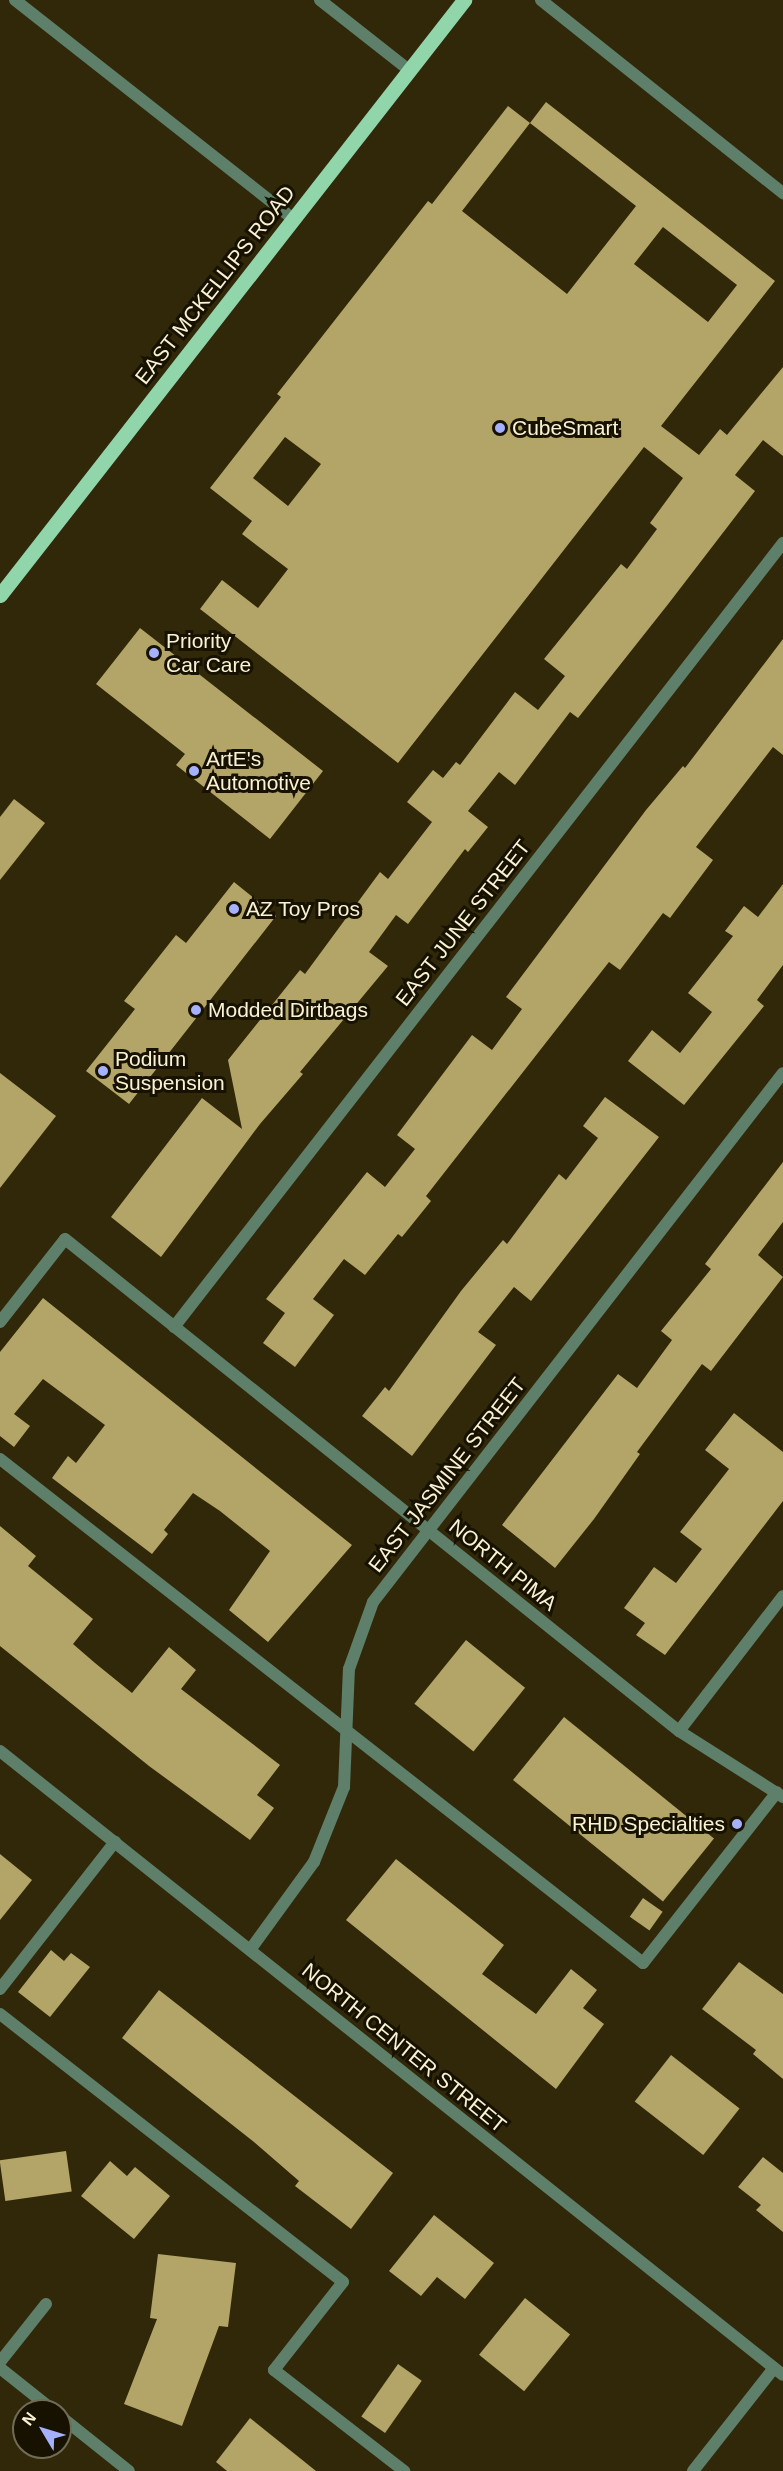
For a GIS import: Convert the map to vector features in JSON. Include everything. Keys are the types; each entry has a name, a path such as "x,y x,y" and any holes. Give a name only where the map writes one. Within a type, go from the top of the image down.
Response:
{"main road":[{"name":"EAST MCKELLIPS ROAD","path":"0,595 464,0"}],"street":[{"path":"15,0 293,219"},
{"path":"320,0 409,70"},
{"path":"541,0 783,193"},
{"name":"EAST JUNE STREET","path":"174,1327 783,543"},
{"name":"EAST JASMINE STREET","path":"250,1950 314,1862 344,1787 349,1669 373,1602 783,1073"},
{"name":"NORTH PIMA","path":"0,1322 65,1239 679,1731 780,1794"},
{"path":"0,1459 643,1963 780,1794"},
{"path":"679,1731 783,1596"},
{"name":"NORTH CENTER STREET","path":"0,1751 778,2371"},
{"path":"0,1989 115,1842"},
{"path":"0,2014 343,2282 274,2370 404,2471"},
{"path":"0,2362 46,2304"},
{"path":"0,2368 39,2399"},
{"path":"693,2471 778,2371"},
{"path":"72,2426 129,2471"}],"building":[{"path":"546,102 775,281 661,426 699,455 720,429 727,435 783,367 783,456 763,440 735,475 755,491 578,718 570,712 515,785 499,772 468,811 488,827 468,852 465,849 408,924 396,915 369,952 388,966 300,1072 303,1074 260,1124 161,1257 111,1217 202,1098 242,1129 228,1060 300,970 305,974 380,872 388,879 432,822 407,802 433,770 443,778 456,762 460,765 515,692 538,710 565,676 544,659 621,564 627,569 657,529 650,523 683,478 644,447 398,763 200,609 222,580 258,608 288,569 242,534 252,521 210,488 281,397 277,394 428,201 432,204 508,106 530,123","holes":["530,123 636,206 567,294 462,211","663,227 737,285 708,322 634,264","285,437 321,464 288,506 253,478"]},
{"path":"140,628 323,771 270,839 176,765 185,754 96,684"},
{"path":"783,639 783,755 773,747 696,847 713,860 670,918 663,913 620,970 609,962 426,1196 431,1201 402,1237 398,1234 365,1275 344,1259 313,1299 334,1315 295,1367 263,1343 285,1313 266,1299 367,1172 385,1187 415,1149 397,1135 472,1035 492,1050 522,1009 506,997 646,810 683,766 685,768"},
{"path":"14,799 45,823 0,880 0,817"},
{"path":"234,882 276,916 129,1104 86,1071 135,1009 124,1001 176,935 186,943"},
{"path":"783,884 783,965 757,1000 764,1006 684,1105 628,1061 652,1030 680,1053 712,1012 688,993 733,936 725,931 744,906 758,917"},
{"path":"0,1073 56,1116 0,1188"},
{"path":"605,1097 659,1137 531,1301 514,1287 478,1332 496,1345 412,1456 362,1416 385,1387 389,1391 461,1291 503,1240 507,1244 559,1174 566,1180 598,1138 583,1126"},
{"path":"783,1162 783,1222 758,1255 783,1277 711,1371 702,1364 637,1452 640,1454 594,1519 555,1568 502,1525 618,1374 637,1388 672,1340 661,1331 711,1269 705,1264"},
{"path":"43,1298 352,1545 268,1642 229,1610 270,1551 220,1511 193,1493 164,1530 168,1534 152,1554 52,1478 68,1456 76,1463 105,1425 43,1379 14,1414 30,1426 14,1447 0,1436 0,1352"},
{"path":"734,1413 783,1452 783,1501 665,1655 636,1635 645,1623 624,1608 654,1567 676,1583 702,1549 680,1532 729,1469 705,1450"},
{"path":"0,1526 36,1556 28,1566 93,1619 73,1644 95,1663 132,1693 169,1647 196,1670 181,1689 280,1765 257,1795 274,1808 250,1840 149,1766 0,1646"},
{"path":"466,1640 525,1688 473,1752 414,1704"},
{"path":"564,1717 714,1838 663,1901 513,1780"},
{"path":"0,1854 32,1880 0,1920"},
{"path":"396,1859 504,1945 482,1974 536,2014 571,1969 597,1990 583,2008 604,2024 556,2089 346,1920"},
{"path":"643,1898 663,1912 649,1931 630,1917"},
{"path":"51,1950 64,1961 71,1953 90,1967 50,2017 18,1992"},
{"path":"739,1962 783,1994 783,2079 753,2054 756,2050 702,2009"},
{"path":"159,1990 393,2173 351,2229 295,2186 299,2181 254,2142 122,2038"},
{"path":"671,2055 740,2109 703,2155 635,2101"},
{"path":"66,2151 72,2192 5,2201 0,2160"},
{"path":"763,2157 783,2173 783,2232 756,2210 761,2205 738,2187"},
{"path":"110,2161 127,2176 135,2167 170,2196 134,2239 81,2196"},
{"path":"434,2215 494,2263 465,2299 437,2277 421,2296 389,2271"},
{"path":"158,2254 236,2263 228,2327 219,2326 182,2426 124,2404 157,2319 150,2318"},
{"path":"525,2298 570,2335 524,2391 479,2355"},
{"path":"398,2364 422,2381 385,2433 361,2416"},
{"path":"250,2418 316,2471 227,2471 216,2462"}],"place":[{"name":"CubeSmart","path":"500,428"},
{"name":"Priority Car Care","path":"154,653"},
{"name":"ArtE's Automotive","path":"194,771"},
{"name":"AZ Toy Pros","path":"234,909"},
{"name":"Modded Dirtbags","path":"196,1010"},
{"name":"Podium Suspension","path":"103,1071"},
{"name":"RHD Specialties","path":"737,1824"}]}
